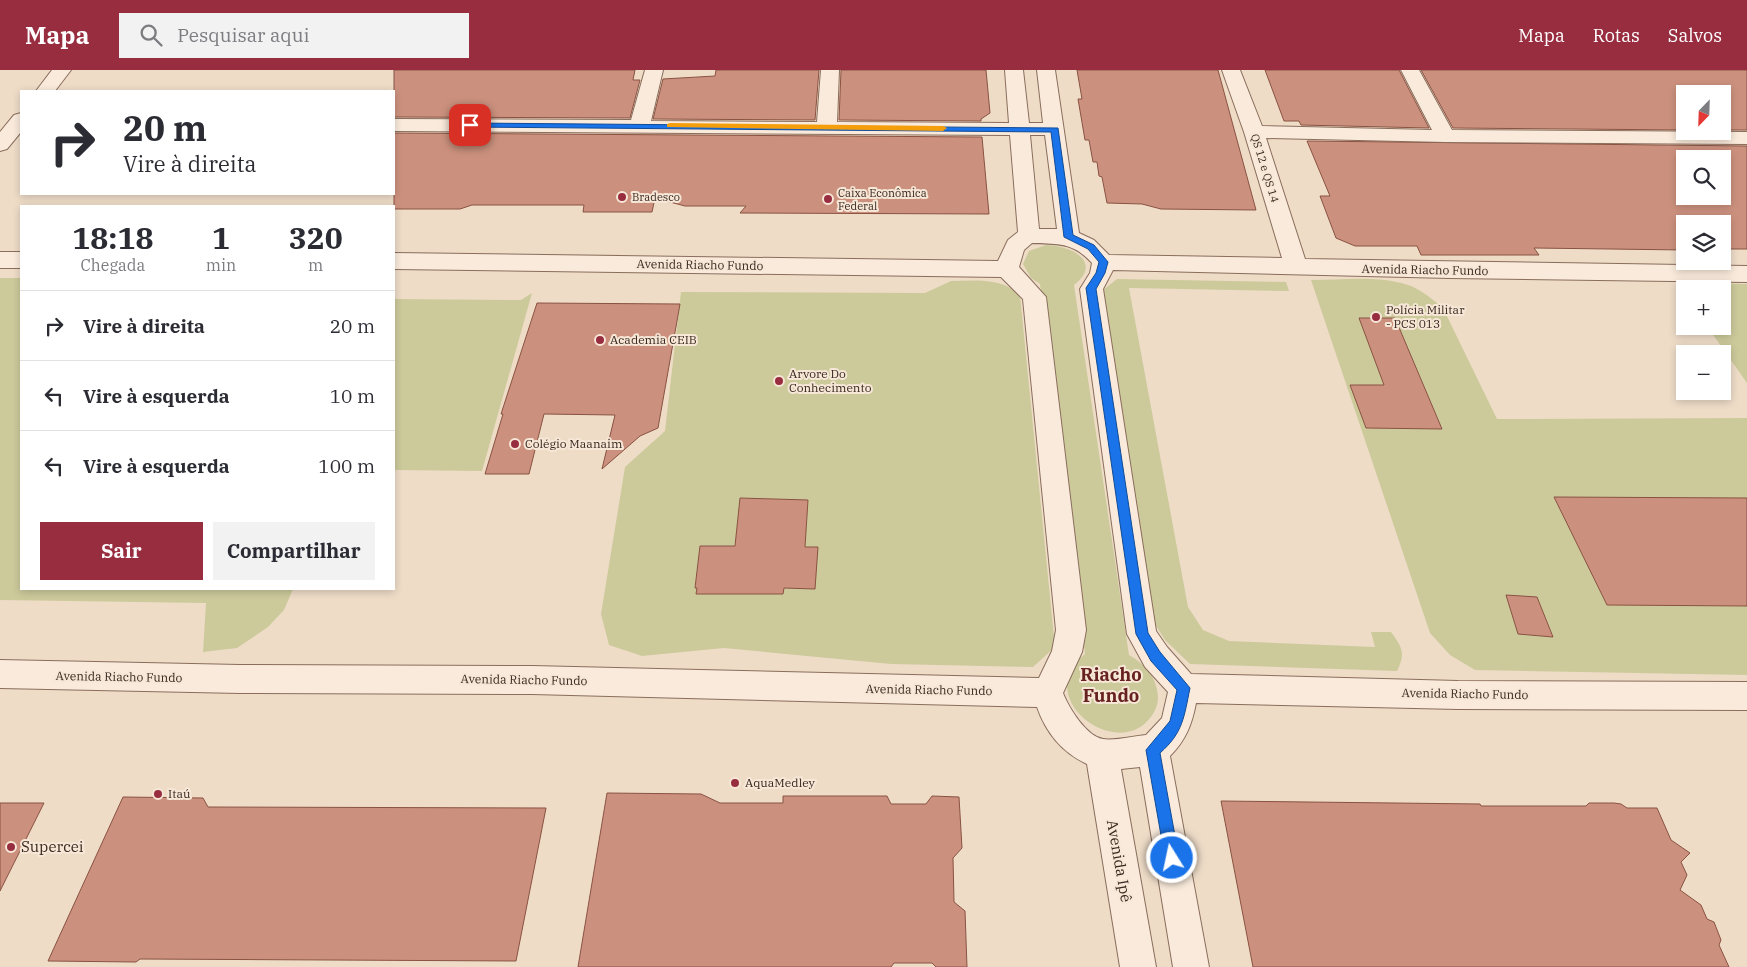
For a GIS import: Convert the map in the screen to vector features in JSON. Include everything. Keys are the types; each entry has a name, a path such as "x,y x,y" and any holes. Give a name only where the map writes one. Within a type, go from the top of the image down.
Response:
{"street":[{"path":"46,90 62,70"},
{"path":"640,125 654,70"},
{"path":"827,127 830,70"},
{"path":"1014,70 1029,236"},
{"path":"1046,70 1069,237"},
{"name":"QS 12 e QS 14","path":"1231,70 1254,132 1296,267"},
{"path":"1410,70 1446,136"},
{"path":"0,145 15,123"},
{"path":"395,125 1055,129"},
{"path":"1254,132 1446,136 1747,138"},
{"path":"1029,236 1069,237 1091,247 1103,262 1101,273 1091,288 1142,634 1156,656 1184,688 1176,724 1166,738 1153,750 1102,755 1085,746 1071,735 1056,716 1048,692 1067,652 1071,630 1034,297 1007,269 1012,249 1020,240 1029,236"},
{"path":"0,260 20,260"},
{"name":"Avenida Riacho Fundo","path":"395,261 1007,269"},
{"name":"Avenida Riacho Fundo","path":"1103,262 1747,274"},
{"name":"Avenida Riacho Fundo","path":"0,674 240,680 288,678 532,680 1048,692"},
{"name":"Avenida Riacho Fundo","path":"1184,688 1458,695 1747,696"},
{"path":"1153,750 1190,967"},
{"name":"Avenida Ipê","path":"1102,755 1138,967"}],"shaded area":[{"path":"1046,245 1065,248 1080,256 1085,262 1086,269 1082,277 1074,285 1129,655 1145,667 1153,677 1157,690 1157,706 1150,718 1135,730 1118,733 1100,728 1084,719 1072,705 1067,688 1071,671 1085,654 1040,284 1031,278 1023,264 1029,251"},
{"path":"0,278 20,278 20,590 293,590 284,610 268,627 237,648 203,652 206,603 0,600"},
{"path":"1117,279 1286,282 1289,291 1129,288 1188,607 1203,630 1229,641 1375,647 1371,632 1391,632 1400,646 1402,655 1397,671 1190,664 1165,640 1153,621 1103,290"},
{"path":"1311,280 1385,280 1408,285 1427,295 1443,308 1497,419 1747,418 1747,675 1475,670 1450,655 1430,633"},
{"path":"951,281 987,281 1004,285 1020,295 1055,647 1033,667 891,664 724,648 642,656 609,645 601,614 625,467 665,431 681,292 925,293"},
{"path":"1731,284 1747,284 1747,383 1731,360 1731,345 1720,345 1713,335 1731,335"},
{"path":"532,293 482,471 395,470 395,299 521,300"}],"building":[{"path":"394,70 635,70 633,80 640,80 630,118 395,117"},
{"path":"716,70 819,70 815,120 653,119 663,79 715,76"},
{"path":"841,70 986,70 990,113 981,121 839,120"},
{"path":"1077,70 1218,70 1256,210 1161,209 1142,204 1107,203 1097,162 1093,162 1089,140 1085,140 1078,99 1082,99"},
{"path":"1265,70 1399,70 1429,128 1301,125 1299,121 1284,121"},
{"path":"1421,70 1747,70 1747,130 1731,130 1731,85 1676,85 1676,130 1453,128"},
{"path":"395,133 982,137 989,214 740,213 746,206 685,206 655,198 652,212 583,212 584,205 472,205 460,209 395,209"},
{"path":"1307,141 1747,146 1747,249 1731,249 1731,215 1676,215 1676,250 1534,248 1539,255 1421,255 1417,246 1355,246 1336,238 1320,196 1330,196"},
{"name":"Academia CEIB","path":"537,303 680,304 658,428 640,436 602,469 615,415 544,414 529,474 485,474 503,414 501,414"},
{"path":"1359,318 1395,318 1442,429 1366,428 1350,385 1384,385"},
{"path":"1554,497 1747,498 1747,606 1607,605"},
{"path":"740,498 808,500 805,547 818,547 815,589 784,588 783,594 696,594 700,546 735,546"},
{"path":"1506,595 1537,597 1553,637 1518,634"},
{"path":"607,793 701,794 720,803 783,803 783,796 887,796 891,804 926,804 932,796 959,797 962,848 953,858 954,902 965,911 967,967 936,967 932,963 894,963 891,967 578,967"},
{"path":"123,797 203,798 208,807 546,808 516,961 140,959 136,962 48,961"},
{"path":"1221,801 1480,804 1481,806 1586,806 1589,803 1614,803 1621,804 1627,808 1657,808 1671,840 1690,853 1681,862 1687,875 1680,890 1701,905 1707,919 1714,922 1721,940 1719,945 1729,967 1253,967"},
{"name":"Supercei","path":"0,803 44,803 0,891"}],"slow traffic":[{"path":"670,126 943,128"}],"place":[{"name":"Bradesco","path":"622,197"},
{"name":"Caixa Econômica Federal","path":"828,199"},
{"name":"Polícia Militar - PCS 013","path":"1376,317"},
{"name":"Academia CEIB","path":"600,340"},
{"name":"Arvore Do Conhecimento","path":"779,381"},
{"name":"Colégio Maanaim","path":"515,444"},
{"name":"AquaMedley","path":"735,783"},
{"name":"Itaú","path":"158,794"},
{"name":"Supercei","path":"11,847"}],"district":[{"name":"Riacho Fundo","path":"1111,685"}],"route":[{"path":"470,125 1055,129 1069,237 1080,240 1091,247 1103,262 1101,273 1091,288 1142,634 1156,656 1184,688 1182,707 1176,724 1166,738 1153,750 1172,858"}]}
